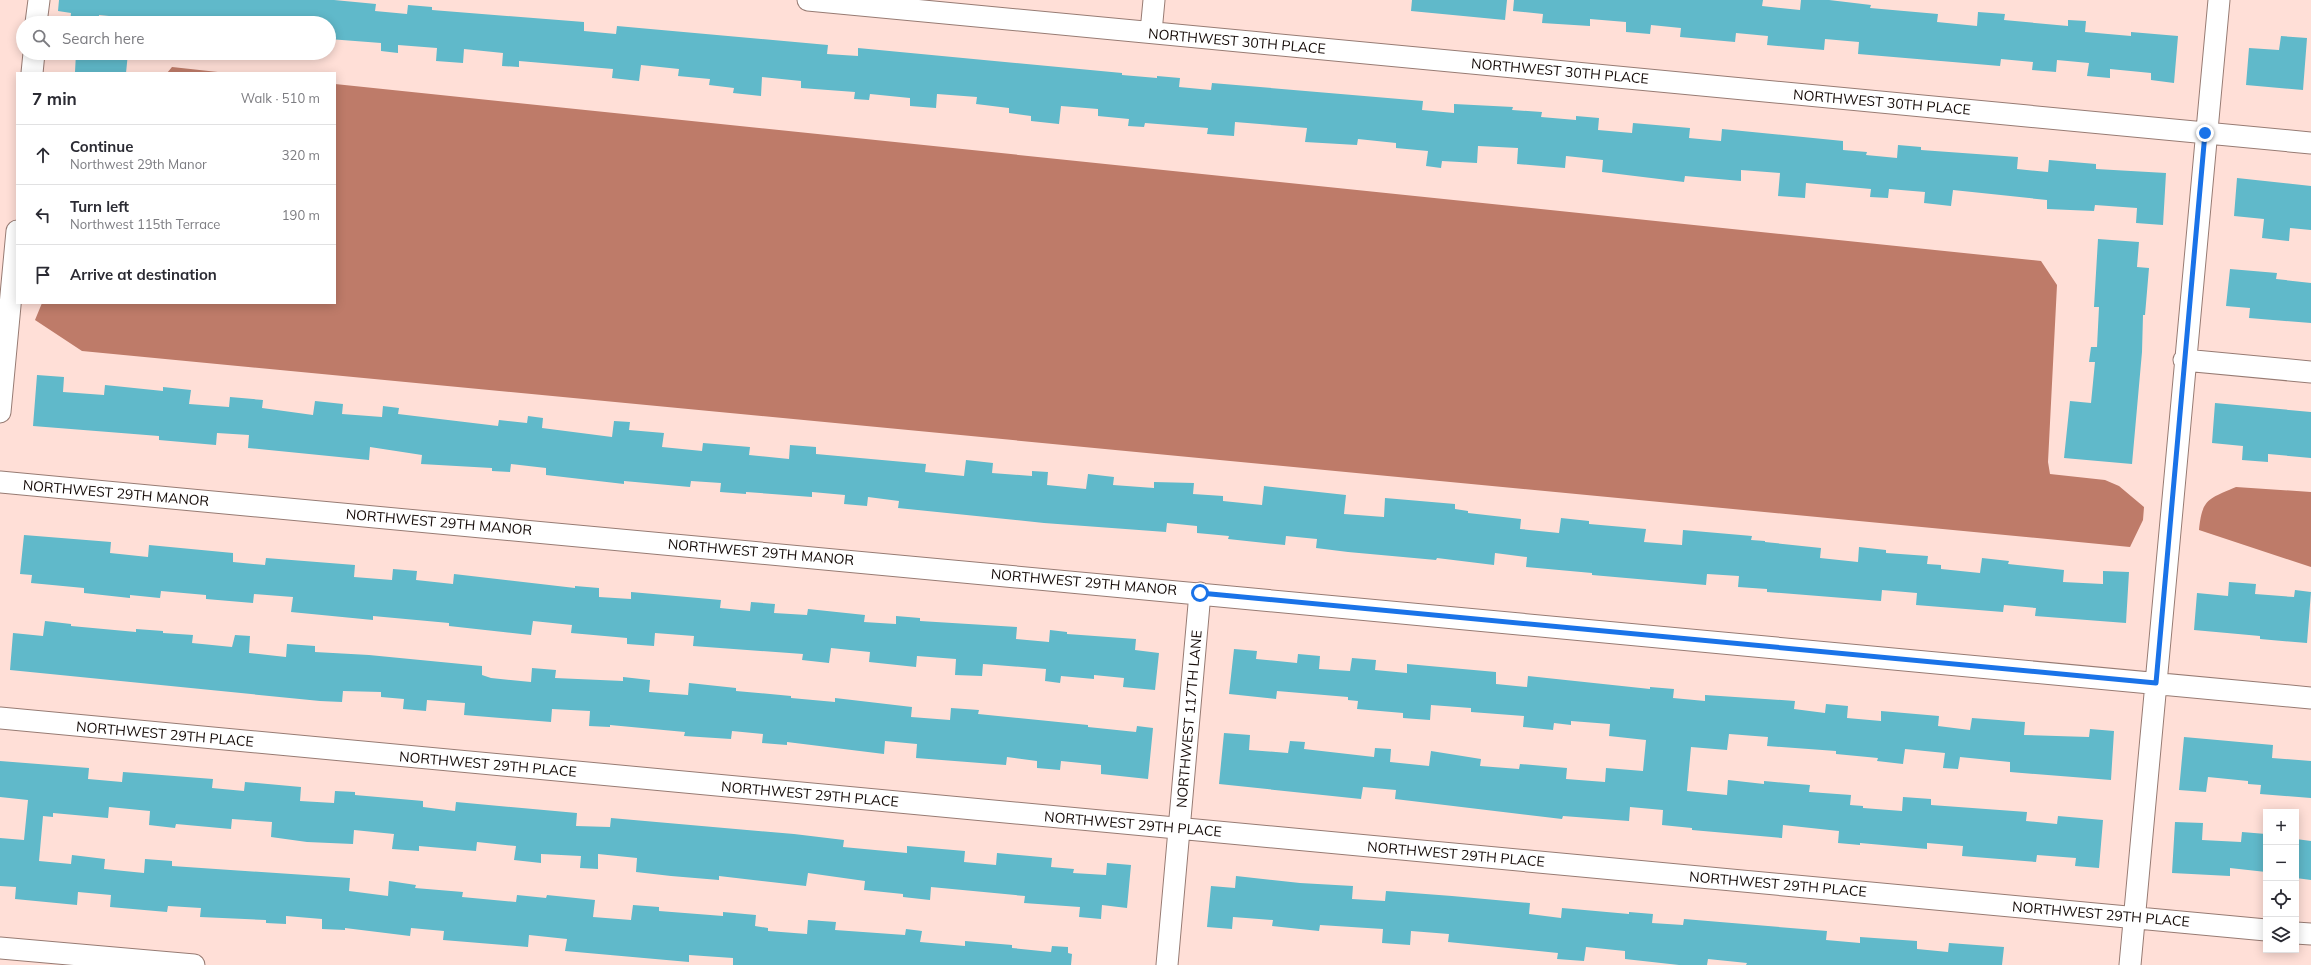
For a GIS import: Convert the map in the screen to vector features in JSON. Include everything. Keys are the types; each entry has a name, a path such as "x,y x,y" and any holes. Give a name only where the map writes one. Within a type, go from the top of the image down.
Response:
{"street":[{"path":"37,16 39,0"},
{"name":"NORTHWEST 30TH PLACE","path":"808,0 2311,143"},
{"path":"1151,32 1154,0"},
{"path":"2130,965 2184,360 2219,0"},
{"path":"32,72 33,60"},
{"path":"0,412 16,241"},
{"path":"2184,360 2311,372"},
{"name":"NORTHWEST 29TH MANOR","path":"0,482 2311,698"},
{"name":"NORTHWEST 117TH LANE","path":"1167,965 1200,593"},
{"name":"NORTHWEST 29TH PLACE","path":"0,718 2263,930"},
{"path":"2299,933 2311,934"},
{"path":"0,948 194,965"}],"shaded area":[{"path":"172,67 218,72 168,72"},
{"path":"336,84 2041,261 2057,285 2048,462 2050,474 2105,480 2119,486 2144,507 2143,520 2130,547 82,351 35,320 42,304 336,304"},
{"path":"2236,487 2311,492 2311,567 2199,530 2202,512 2208,501 2219,494"}],"building":[{"path":"59,0 334,0 376,4 375,11 407,14 408,5 432,7 432,10 584,22 584,31 616,34 617,26 828,45 827,54 858,56 858,48 1122,73 1122,75 1180,78 1179,87 1211,90 1212,83 1423,101 1422,110 1454,113 1454,104 1513,107 1512,110 1542,112 1541,117 1576,120 1576,116 1599,118 1598,130 1632,133 1633,123 1690,128 1689,138 1721,141 1722,129 1843,141 1843,150 1867,152 1866,155 1897,158 1898,145 1921,147 1921,150 2018,157 2017,169 2048,172 2049,160 2096,164 2096,169 2166,173 2163,225 2136,223 2137,208 2095,205 2094,211 2047,209 2047,200 1953,190 1951,206 1924,203 1925,192 1889,189 1888,198 1870,197 1871,189 1806,183 1805,198 1778,196 1780,173 1741,170 1741,181 1685,176 1684,182 1602,172 1603,160 1566,156 1565,168 1517,164 1518,148 1478,146 1477,163 1442,161 1441,168 1426,166 1428,151 1396,148 1396,143 1358,139 1357,145 1305,142 1307,128 1235,122 1234,136 1207,134 1208,128 1145,123 1144,127 1128,126 1129,119 1098,116 1098,109 1061,106 1059,124 1031,121 1031,116 1009,113 1009,108 976,104 977,97 937,94 936,108 910,106 910,98 870,94 869,100 854,99 855,92 801,88 801,81 762,77 761,96 733,93 734,88 709,85 710,79 678,76 679,69 641,65 639,81 612,78 613,69 519,61 519,67 502,66 503,53 464,49 463,63 436,61 437,48 398,45 398,53 381,51 381,43 336,40 336,16 71,16 71,13 58,11"},
{"path":"1412,0 1507,0 1505,20 1411,11"},
{"path":"1514,0 1763,0 1762,6 1800,10 1801,0 1829,0 1871,5 1870,8 1938,14 1937,22 1977,26 1978,12 2005,14 2004,20 2068,26 2068,20 2086,21 2085,32 2131,36 2131,32 2178,36 2174,83 2151,80 2151,73 2110,69 2110,78 2087,76 2089,63 2057,60 2056,72 2032,70 2033,62 2001,59 2000,66 1858,54 1859,42 1825,39 1824,50 1767,45 1768,36 1736,33 1735,42 1680,37 1681,28 1651,25 1650,34 1626,32 1626,22 1590,19 1590,26 1542,23 1543,14 1513,11"},
{"path":"2281,36 2307,38 2303,90 2246,85 2249,48 2279,50"},
{"path":"76,60 127,60 126,72 75,72"},
{"path":"2237,178 2311,186 2311,230 2290,228 2289,241 2262,238 2264,219 2234,216"},
{"path":"2098,239 2139,242 2137,267 2149,268 2145,315 2143,315 2142,352 2132,464 2064,458 2070,401 2091,403 2095,362 2089,362 2091,347 2097,347 2099,307 2094,307"},
{"path":"2230,269 2277,273 2276,279 2311,283 2311,323 2249,318 2250,308 2226,306"},
{"path":"37,375 64,377 63,392 104,395 105,385 163,391 163,387 191,390 189,404 229,407 230,397 263,400 262,408 313,415 315,401 343,404 342,414 382,417 383,406 399,408 398,414 498,426 499,420 527,423 528,416 543,418 542,428 612,437 614,421 630,422 629,430 664,433 662,447 702,451 703,443 750,447 749,455 789,459 790,445 816,447 816,454 926,464 925,472 964,476 966,460 993,463 992,473 1032,476 1032,471 1048,472 1047,485 1086,489 1088,474 1114,477 1113,485 1154,488 1154,482 1194,483 1193,494 1223,496 1223,501 1262,505 1264,486 1346,495 1344,514 1384,517 1385,498 1455,504 1455,509 1468,511 1468,513 1521,519 1520,529 1559,533 1561,518 1589,521 1589,524 1646,529 1644,542 1682,545 1683,530 1752,536 1751,540 1821,548 1820,558 1858,562 1859,547 1886,550 1886,553 1928,556 1927,564 1941,565 1941,569 1980,573 1982,558 2009,561 2008,564 2064,570 2063,582 2103,584 2103,571 2129,572 2126,623 2035,616 2036,608 2004,605 2003,612 1916,605 1917,593 1882,590 1881,601 1767,592 1767,589 1738,587 1739,576 1707,574 1706,585 1592,575 1592,573 1526,567 1527,557 1495,553 1494,565 1437,558 1436,560 1316,548 1317,539 1286,536 1285,545 1228,539 1229,536 1197,533 1197,526 1167,523 1166,532 1044,523 898,508 899,501 868,497 867,506 844,504 845,495 812,492 812,497 746,492 746,494 720,492 721,483 691,481 690,487 624,481 624,484 546,475 546,468 511,464 510,472 492,471 492,468 421,464 422,455 370,447 369,460 248,448 249,435 217,433 216,445 159,440 159,436 33,426"},
{"path":"2215,403 2311,412 2311,458 2268,454 2268,462 2242,460 2243,446 2212,443"},
{"path":"24,535 111,542 110,553 148,557 149,545 233,553 233,562 265,565 266,558 355,565 354,577 392,580 393,569 417,571 416,580 453,584 454,574 575,588 575,586 599,588 599,597 631,599 631,592 721,600 720,608 750,611 751,602 775,604 774,613 807,615 808,609 865,615 864,622 896,624 896,616 920,618 920,621 1017,627 1016,639 1049,642 1050,630 1067,632 1067,634 1136,639 1135,650 1159,653 1155,690 1123,687 1124,678 1094,675 1094,679 1061,676 1060,683 1045,681 1046,669 983,664 982,676 955,675 956,659 917,656 916,667 869,662 870,652 831,648 829,663 802,660 803,654 693,646 694,636 655,633 654,646 627,644 627,638 571,633 572,625 533,621 531,635 449,626 449,623 373,616 373,620 291,612 293,597 254,594 253,603 206,599 206,595 161,591 160,598 130,595 130,598 84,593 84,588 31,583 32,575 20,574"},
{"path":"2229,582 2256,584 2255,594 2294,597 2295,590 2311,592 2307,643 2260,639 2260,636 2194,630 2197,593 2228,596"},
{"path":"45,621 71,624 71,626 136,632 136,629 193,635 192,643 232,647 235,635 250,636 249,653 286,657 287,644 315,646 315,652 369,655 482,666 482,675 491,678 531,682 532,668 556,670 555,678 623,681 623,677 650,680 649,692 688,695 689,683 736,688 736,691 791,696 791,698 835,702 835,698 912,707 911,717 950,720 951,708 979,710 978,714 1088,725 1088,727 1136,732 1137,726 1153,728 1148,779 1101,774 1101,765 1061,761 1060,770 1037,768 1037,761 1007,757 1006,765 916,758 917,744 885,741 884,754 787,742 787,745 762,743 763,734 732,731 731,739 684,736 685,732 610,725 610,727 589,726 590,711 552,709 551,722 464,715 465,703 427,700 426,711 403,709 404,699 381,697 381,692 343,691 342,702 320,701 10,670 13,633 43,636"},
{"path":"1234,649 1257,651 1256,659 1297,663 1298,654 1320,656 1319,669 1350,671 1352,658 1376,660 1375,670 1407,673 1407,664 1496,672 1496,684 1527,687 1528,676 1650,689 1650,687 1674,689 1673,698 1705,701 1705,695 1795,701 1794,709 1825,713 1826,704 1848,706 1847,718 1881,721 1881,711 1939,716 1938,726 1970,730 1972,718 2025,722 2024,735 2089,737 2090,729 2114,731 2111,780 2010,772 2010,762 1960,757 1958,769 1943,768 1945,753 1905,749 1903,764 1877,761 1878,758 1836,754 1836,751 1767,746 1768,737 1729,734 1727,750 1691,747 1687,791 1727,795 1728,780 1764,784 1764,781 1810,785 1809,792 1851,795 1850,805 1863,806 1863,808 1902,811 1903,797 1931,799 1931,805 2027,812 2026,821 2057,824 2058,816 2103,820 2099,868 2075,866 2076,858 2037,855 2036,862 1962,856 1963,846 1927,843 1927,849 1860,843 1860,845 1838,843 1839,831 1783,825 1782,838 1692,830 1692,828 1662,825 1663,810 1630,807 1629,821 1563,816 1562,819 1395,799 1396,790 1363,787 1361,799 1219,784 1224,733 1250,735 1249,750 1288,753 1290,741 1305,742 1304,749 1374,757 1375,748 1391,749 1390,762 1429,766 1431,751 1481,759 1480,766 1519,769 1520,764 1567,768 1566,779 1605,782 1606,768 1643,771 1646,740 1609,736 1610,724 1571,721 1571,725 1554,723 1553,730 1523,727 1524,716 1471,712 1471,708 1431,705 1430,720 1403,718 1403,713 1357,709 1358,701 1348,700 1348,697 1277,691 1276,699 1229,694"},
{"path":"2184,737 2273,745 2272,758 2311,761 2311,798 2260,794 2261,785 2248,784 2248,781 2208,777 2206,792 2179,790"},
{"path":"0,761 89,768 88,779 122,782 123,772 213,779 212,788 244,791 245,782 301,787 300,801 334,803 335,791 355,792 355,795 423,801 423,807 455,811 456,802 577,813 576,826 610,827 611,818 794,834 844,840 843,847 907,853 907,846 965,851 964,862 996,865 997,853 1052,858 1051,867 1074,869 1073,873 1106,875 1107,863 1131,865 1127,908 1102,905 1101,919 1079,917 1080,907 1024,903 1025,896 931,887 930,900 903,897 903,894 864,890 865,881 808,873 806,886 719,876 719,880 671,876 636,872 637,858 598,854 598,869 580,868 581,856 541,854 541,863 514,860 516,846 477,842 476,851 419,846 419,851 392,849 394,834 354,830 353,844 307,842 271,837 272,822 232,819 231,829 176,824 175,828 149,825 150,811 109,807 108,818 53,813 53,817 43,816 39,861 71,864 72,855 105,859 104,869 144,873 145,859 172,861 172,866 350,878 349,891 388,896 389,881 416,885 415,888 463,892 462,897 516,902 517,895 546,898 547,895 595,900 593,917 631,920 633,905 659,907 659,911 723,916 723,912 756,915 755,926 768,928 768,931 807,934 808,920 836,922 835,930 905,935 906,929 922,931 920,942 965,946 965,941 1012,945 1012,948 1051,952 1052,946 1068,947 1068,953 1072,954 1071,965 733,965 733,958 689,955 689,962 565,951 567,939 529,935 528,947 443,940 444,931 411,928 410,936 345,928 345,930 322,929 322,919 286,916 286,924 266,923 266,920 200,917 201,908 168,906 167,912 110,907 111,895 78,892 77,905 15,899 16,887 0,886 0,838 24,840 28,800 0,797"},
{"path":"2175,822 2203,823 2202,840 2241,842 2242,832 2263,834 2263,872 2230,868 2230,876 2172,873"},
{"path":"2299,839 2311,841 2311,880 2299,878"},
{"path":"1236,876 1300,883 1353,886 1352,899 1385,901 1386,891 1530,903 1529,914 1561,918 1562,908 1629,914 1629,912 1653,914 1652,923 1683,925 1684,919 1827,931 1826,940 1860,943 1860,937 1917,941 1917,949 1948,952 1949,943 2004,947 2002,965 1746,965 1747,963 1708,959 1707,965 1679,965 1625,959 1625,951 1586,947 1584,961 1557,959 1558,953 1448,942 1449,934 1411,931 1410,945 1382,943 1383,929 1320,925 1319,931 1272,926 1273,920 1233,917 1232,929 1207,927 1211,886 1235,888"}],"route":[{"path":"1200,593 2156,683 2205,133"}]}
